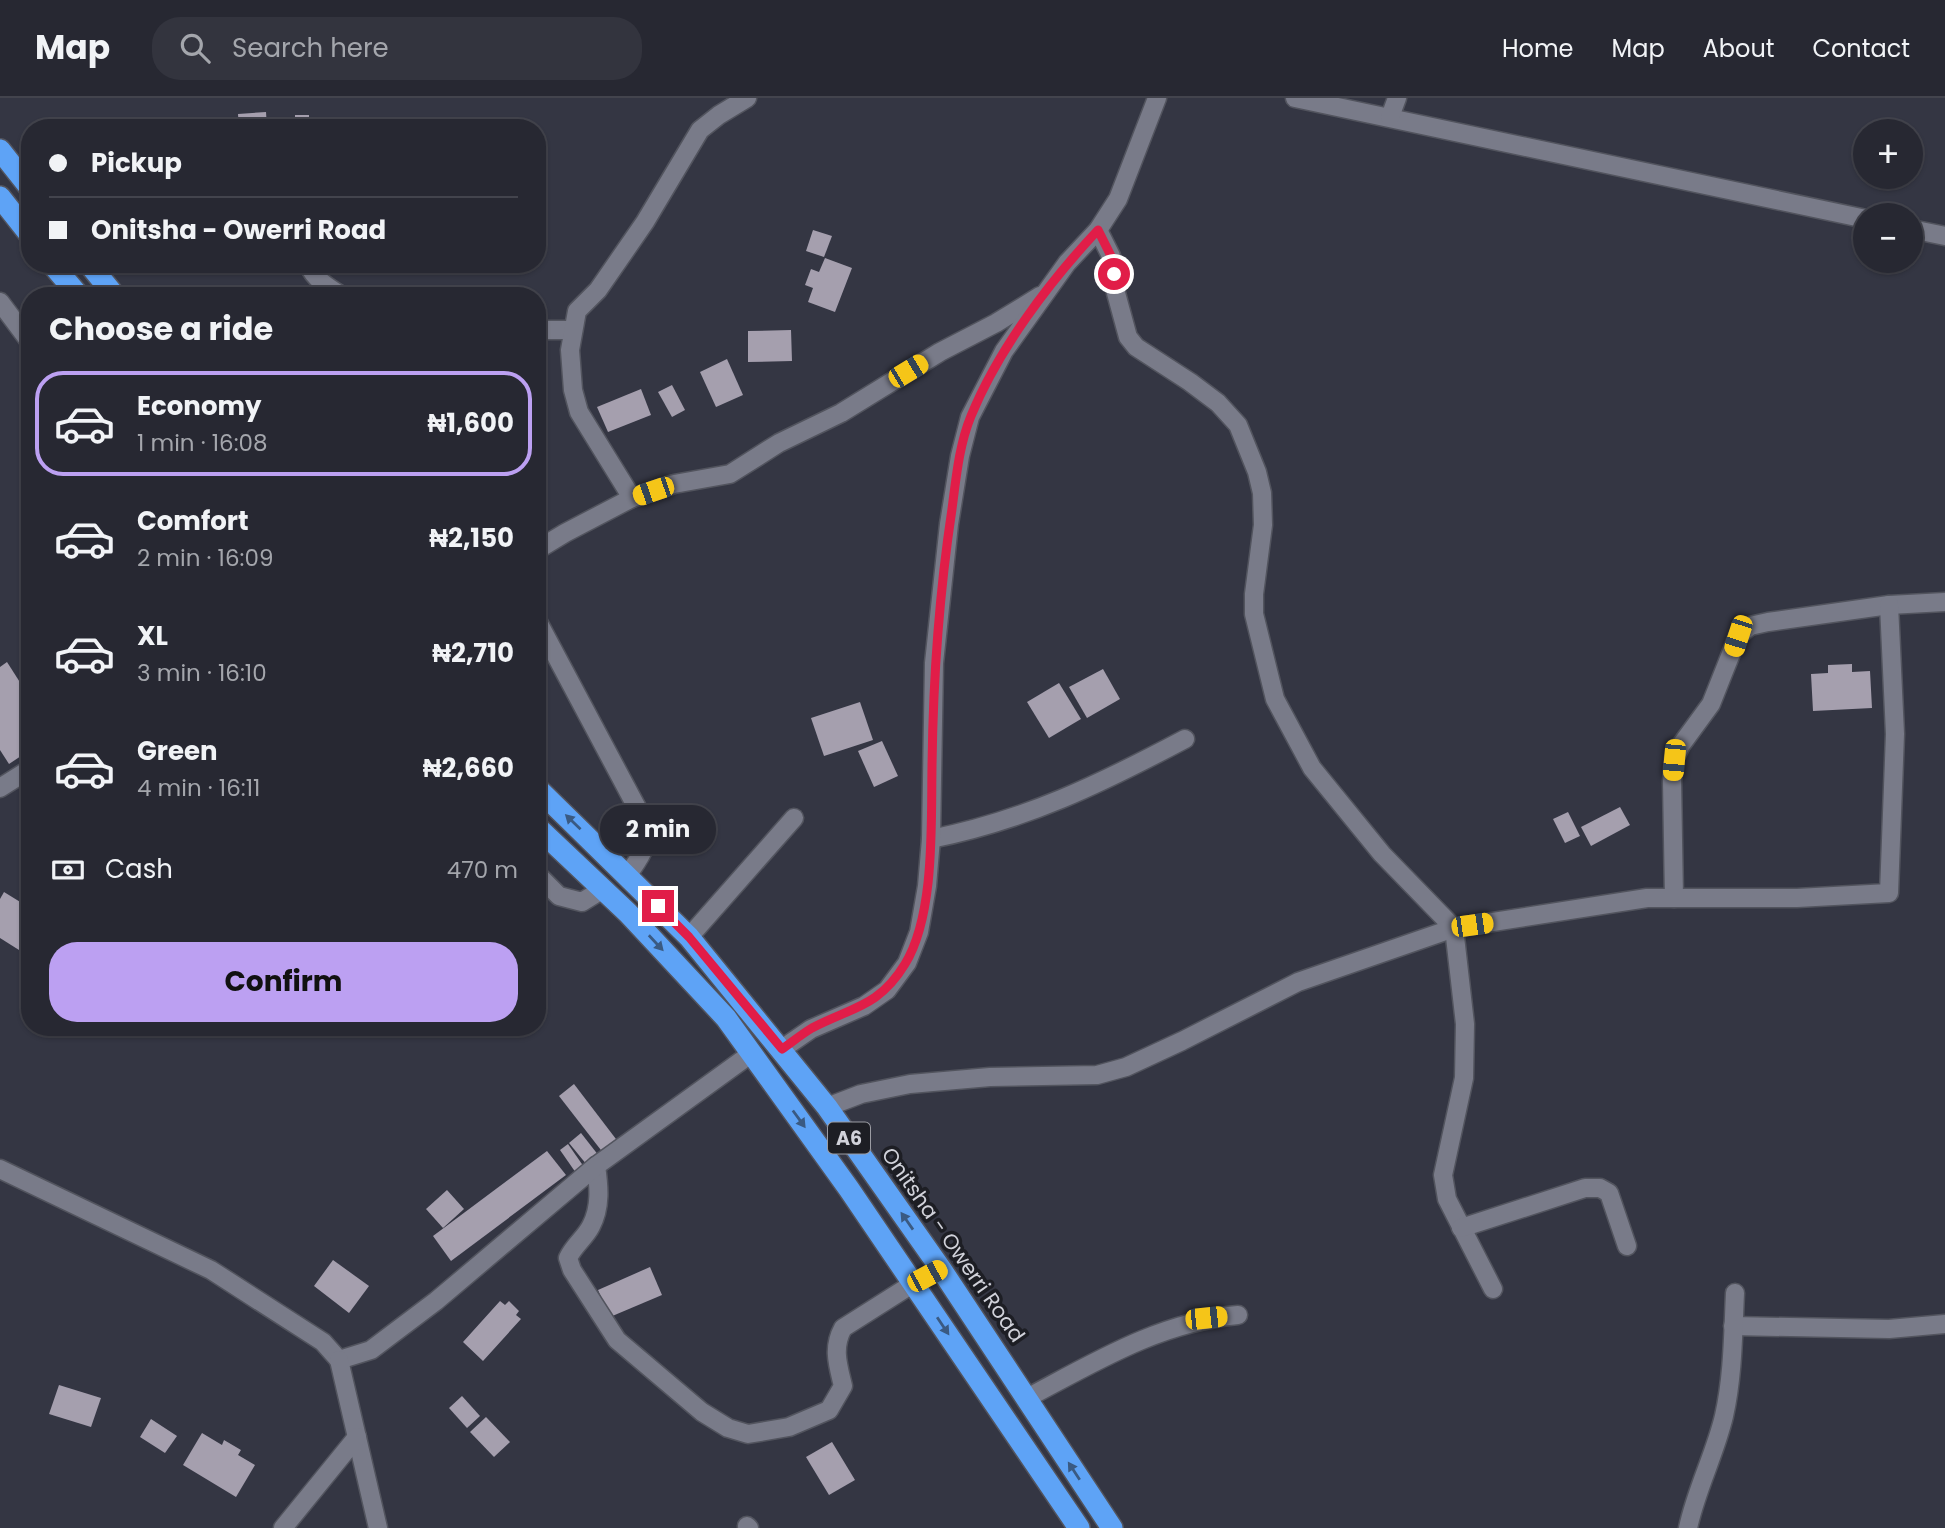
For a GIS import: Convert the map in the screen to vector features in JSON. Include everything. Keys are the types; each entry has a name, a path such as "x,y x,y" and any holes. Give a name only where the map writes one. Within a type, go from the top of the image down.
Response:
{"highway":[{"path":"0,150 21,177"},
{"path":"0,197 21,224"},
{"path":"60,273 71,287"},
{"path":"96,273 108,287"},
{"name":"Onitsha - Owerri Road","path":"546,797 689,937 827,1107 941,1269 1112,1528"},
{"name":"A6","path":"546,835 628,913 726,1018 914,1283 1079,1528"}],"street":[{"path":"632,498 579,412 570,350 577,311 598,290 645,222 700,130 747,98"},
{"path":"782,1049 811,1029 864,1006 887,990 907,962 919,932 931,839 934,663 949,524 960,456 970,417 1004,351 1067,263 1098,230 1118,199 1157,98"},
{"path":"1295,98 1853,216"},
{"path":"1390,117 1397,98"},
{"path":"1098,230 1111,256 1116,293 1128,337 1136,346 1218,403 1238,425 1257,472 1262,493 1263,525 1254,614 1275,699 1312,768 1382,854 1454,928 1465,1024 1464,1078 1443,1175 1447,1199 1493,1289"},
{"path":"1923,231 1945,236"},
{"path":"313,273 328,287"},
{"path":"546,545 632,498 674,484 730,474 779,443 841,413 940,352 996,323 1046,292"},
{"path":"0,302 21,330"},
{"path":"546,330 572,330"},
{"path":"1674,898 1674,760 1681,745 1712,704 1738,636 1750,625 1768,622 1889,605 1945,602"},
{"path":"827,1107 861,1094 910,1084 990,1077 1097,1075 1126,1067 1298,982 1454,928 1647,898 1797,898 1889,893 1895,734 1889,605"},
{"path":"546,637 644,821 647,838 645,850 628,876"},
{"path":"931,839 1028,814 1108,779 1185,739"},
{"path":"0,788 21,775"},
{"path":"689,937 794,818"},
{"path":"546,883 559,896 582,902 603,889"},
{"path":"339,1360 371,1350 393,1334 596,1166 752,1053"},
{"path":"596,1166 600,1195 591,1226 568,1258 572,1270 617,1340 702,1412 728,1428 748,1434 789,1426 829,1410 843,1386 837,1361 836,1340 843,1328 941,1269"},
{"path":"0,1169 211,1270 323,1342 339,1360 379,1528"},
{"path":"1461,1228 1586,1188 1600,1188 1609,1193 1627,1246"},
{"path":"1688,1528 1724,1416 1730,1382 1735,1293"},
{"path":"1027,1398 1108,1355 1168,1329 1206,1318 1238,1315"},
{"path":"1733,1326 1889,1329 1945,1324"},
{"path":"283,1528 357,1437"}],"building":[{"path":"266,112 266,119 238,119 238,114"},
{"path":"295,115 309,115 309,119 295,119"},
{"path":"813,230 832,236 824,257 806,251"},
{"path":"825,258 852,268 835,312 808,302 813,288 805,285 811,269 819,272"},
{"path":"791,330 792,361 748,362 748,331"},
{"path":"727,359 743,395 716,407 700,372"},
{"path":"672,385 685,410 672,417 658,392"},
{"path":"641,389 651,415 608,432 597,407"},
{"path":"7,662 21,684 21,756 9,764 0,750 0,667"},
{"path":"1852,664 1852,672 1870,671 1872,708 1813,711 1811,674 1828,673 1828,665"},
{"path":"1103,669 1120,699 1087,718 1069,687"},
{"path":"1059,683 1081,719 1049,738 1027,702"},
{"path":"860,702 873,740 824,756 811,718"},
{"path":"882,741 898,776 874,787 858,751"},
{"path":"1620,807 1630,825 1591,846 1581,827"},
{"path":"1568,812 1580,836 1565,843 1553,819"},
{"path":"4,892 21,902 19,950 0,938 0,899"},
{"path":"574,1084 619,1143 604,1154 559,1096"},
{"path":"581,1133 599,1156 587,1165 569,1143"},
{"path":"568,1144 584,1167 576,1173 560,1150"},
{"path":"547,1151 566,1175 451,1261 433,1236"},
{"path":"447,1190 464,1209 443,1228 426,1209"},
{"path":"333,1260 369,1286 349,1313 314,1286"},
{"path":"650,1267 662,1295 610,1317 598,1290"},
{"path":"500,1301 505,1305 509,1301 519,1311 516,1315 521,1319 483,1361 463,1342"},
{"path":"59,1385 101,1398 91,1427 49,1414"},
{"path":"462,1396 480,1416 467,1428 449,1408"},
{"path":"486,1417 510,1442 494,1457 470,1432"},
{"path":"151,1419 177,1436 165,1453 140,1437"},
{"path":"202,1433 222,1445 224,1440 241,1450 238,1455 255,1465 236,1497 183,1465"},
{"path":"832,1442 855,1480 829,1495 806,1457"}],"route":[{"path":"658,906 689,937 782,1049 811,1029 864,1006 887,990 907,962 919,932 927,886 931,839 934,663 949,524 960,456 970,417 1004,351 1067,263 1098,230 1107,244 1114,274"}]}
